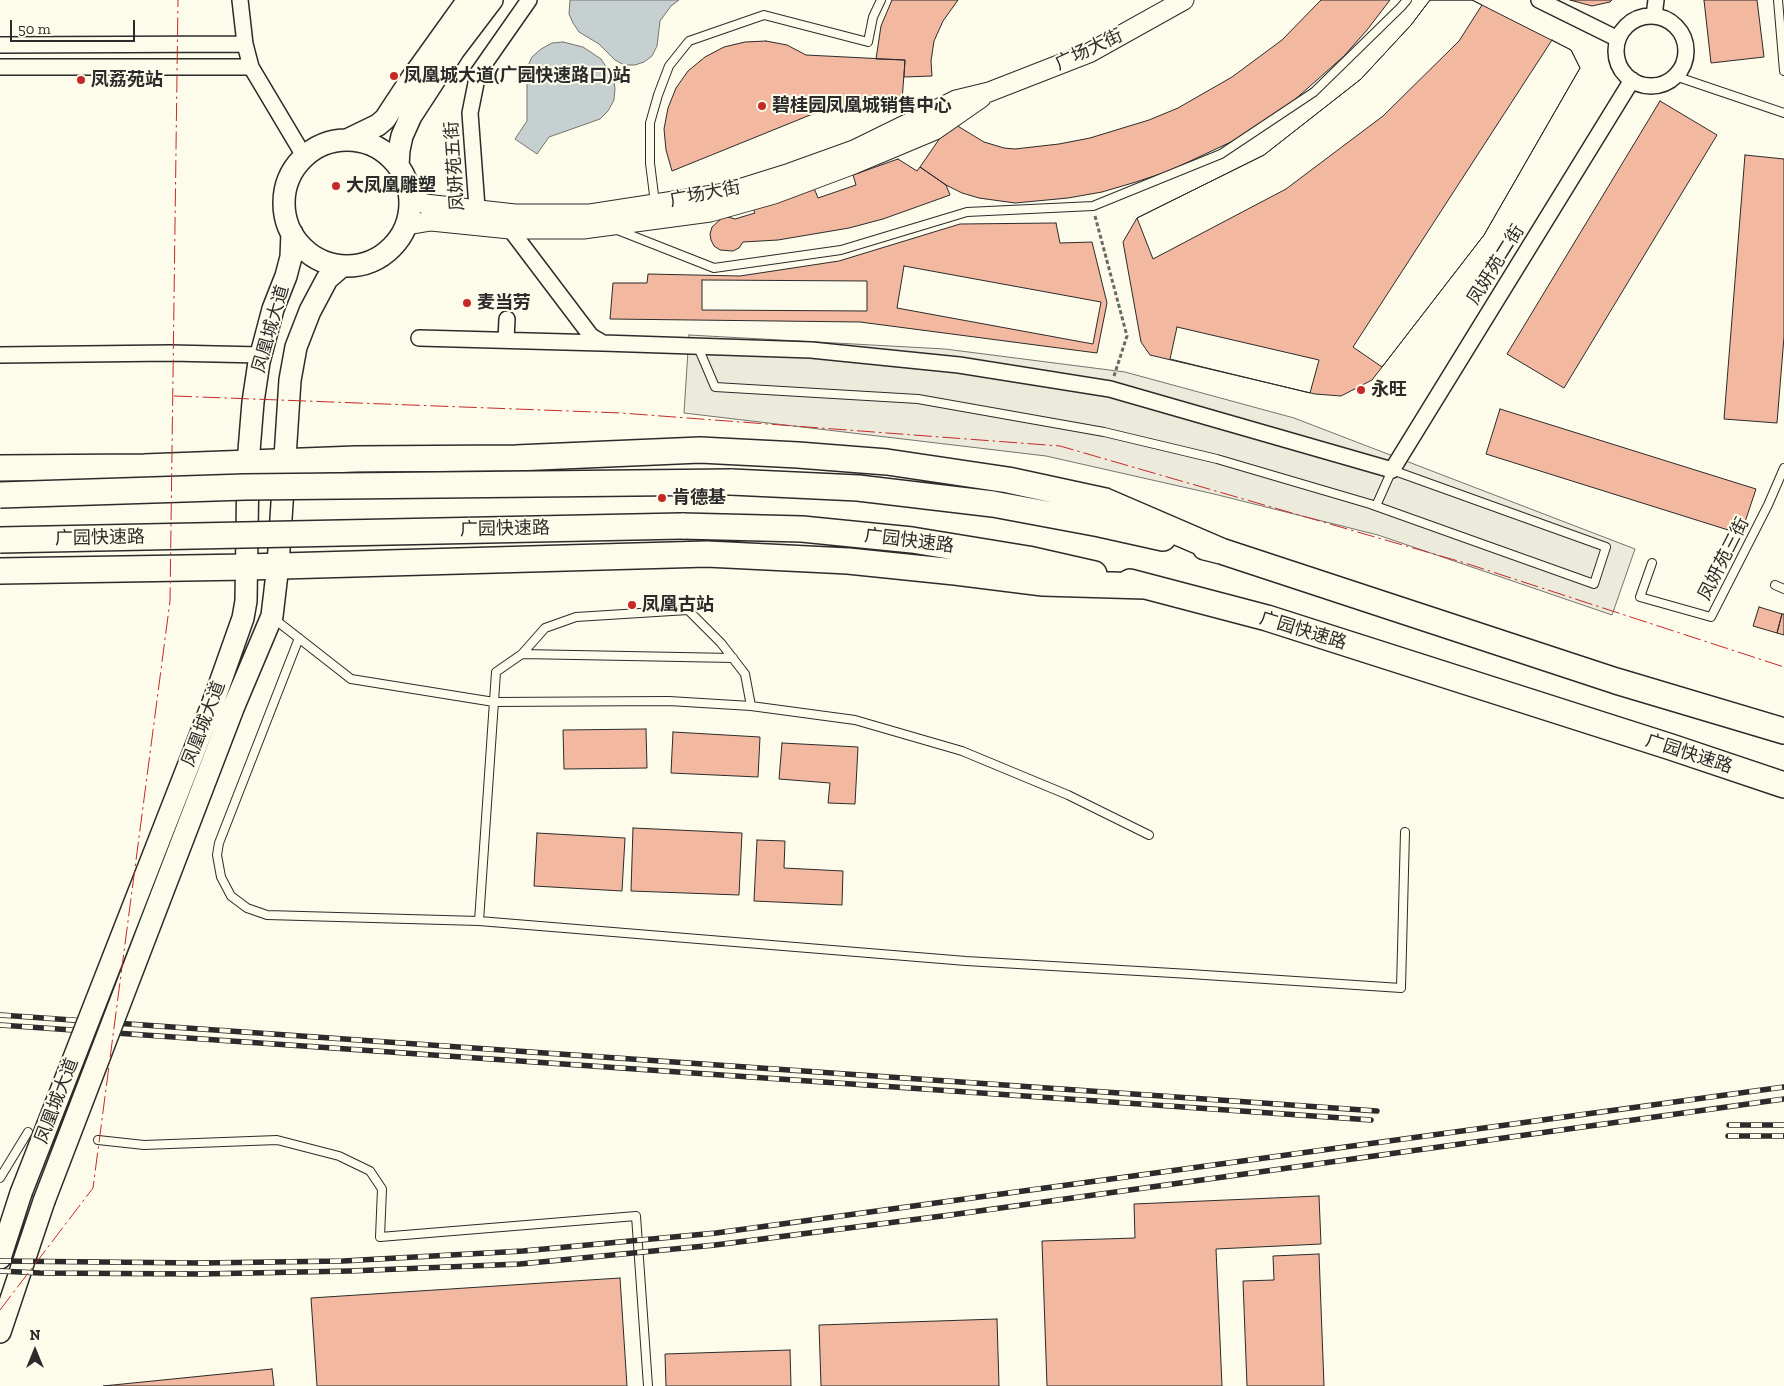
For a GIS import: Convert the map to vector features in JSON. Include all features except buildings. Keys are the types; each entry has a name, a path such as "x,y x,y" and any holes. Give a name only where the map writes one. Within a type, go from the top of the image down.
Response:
{"highway":[{"path":"0,468 144,467 285,461 516,458 700,450 798,455 887,462 1008,480 1105,500 1221,551"},
{"path":"0,495 245,487 731,482 858,488 993,504 1100,524 1221,551 1616,680 1784,731"},
{"name":"广园快速路","path":"0,540 682,526 802,530 912,540 1028,559 1145,586 1267,618 1784,785"},
{"path":"0,571 247,567 707,554 848,561 955,572 1042,584 1145,586"}],"main road":[{"path":"347,140 378,125 385,119 468,0"},
{"path":"398,165 402,136 411,116 454,50 492,0"},
{"path":"347,140 364,142 383,151 398,165 408,184 411,204 406,225 396,242 381,256 362,264 342,266 322,260 304,249 292,233 284,213 284,192 291,172 304,156 322,144 347,140"},
{"name":"凤凰城大道","path":"0,1258 4,1236 214,700 243,618 246,601 248,463 253,402 261,355 273,309 291,257 292,233"},
{"name":"凤凰城大道","path":"0,1332 44,1201 234,706 272,616 278,565 285,461 284,446 290,380 296,347 310,311 327,279 342,266"}],"street":[{"path":"240,0 245,44 250,67 304,156"},
{"name":"凤妍苑五街","path":"478,218 470,113 478,73 529,0"},
{"name":"广场大街","path":"478,218 515,214 590,214 726,193 854,150 956,100 989,92 1090,53 1184,0"},
{"path":"1539,0 1618,39"},
{"path":"1654,16 1656,0"},
{"path":"1654,16 1665,18 1675,25 1682,34 1686,45 1686,56 1682,67 1675,76 1655,86 1643,85 1632,80 1618,62 1616,51 1618,39 1623,29 1642,17 1654,16"},
{"path":"0,45 245,44"},
{"path":"0,66 250,67"},
{"name":"凤妍苑二街","path":"1392,470 1632,80"},
{"name":"广场大街","path":"409,191 425,204 478,218 510,229 583,229 710,212 774,194 854,164 935,130 989,92"},
{"path":"406,225 431,221 478,218"},
{"path":"510,229 591,336 603,343"},
{"path":"506,340 507,319"},
{"path":"419,338 811,350 960,366 1110,389 1392,470"},
{"path":"0,355 170,353 261,355"}],"lane":[{"path":"655,204 650,164 650,123 669,66 689,41 764,15 868,42 873,17 881,0"},
{"path":"606,226 714,268 841,250 967,212 1092,206 1221,154 1314,92 1407,0"},
{"path":"1778,0 1784,71"},
{"path":"1675,76 1784,113"},
{"path":"698,347 715,387 918,399 1104,432 1217,459 1376,506 1594,584 1606,547 1392,470 1376,506"},
{"name":"凤妍苑三街","path":"1652,562 1640,597 1711,617 1768,506 1784,468"},
{"path":"1775,585 1784,589"},
{"path":"479,921 496,672 522,654 545,628 576,616 688,610 721,643 745,674 751,706"},
{"path":"272,616 352,679 494,702 669,701 751,706 855,720 962,751 1068,795 1149,835"},
{"path":"299,638 219,843 218,866 231,896 248,908 267,915 479,921 966,961 1401,988 1405,832"},
{"path":"522,654 733,658"},
{"path":"0,1178 28,1132"},
{"path":"98,1140 144,1145 277,1140 339,1156 370,1171 382,1189 380,1237 636,1216 648,1386"}],"path":[{"path":"1092,206 1127,336 1110,389"}],"shaded area":[{"path":"570,0 679,0 671,6 660,21 657,46 652,56 644,62 635,65 624,65 615,60 599,44 579,32 569,14"},
{"path":"563,42 583,47 601,59 613,77 615,88 614,100 608,111 600,119 549,137 537,154 515,139 527,121 527,68 532,57 541,49 552,43"},
{"path":"689,335 945,349 1125,372 1294,418 1635,549 1612,615 1378,535 1214,494 1046,456 684,413"}],"railway":[{"path":"0,1015 1377,1111"},
{"path":"0,1025 1371,1120"},
{"path":"0,1261 201,1263 343,1261 523,1251 716,1233 1784,1087"},
{"path":"0,1271 200,1274 350,1271 520,1264 715,1245 950,1215 1784,1099"},
{"path":"1729,1125 1784,1125"},
{"path":"1728,1136 1784,1136"}],"power":[{"path":"0,1310 93,1188 170,601 178,0"},
{"path":"174,396 621,413 1060,446 1465,563 1784,667"}],"place":[{"name":"凤凰城大道(广园快速路口)站","path":"394,76"},
{"name":"凤荔苑站","path":"81,80"},
{"name":"碧桂园凤凰城销售中心","path":"762,106"},
{"name":"大凤凰雕塑","path":"336,186"},
{"name":"麦当劳","path":"467,303"},
{"name":"永旺","path":"1361,390"},
{"name":"肯德基","path":"662,498"},
{"name":"凤凰古站","path":"632,605"}]}
